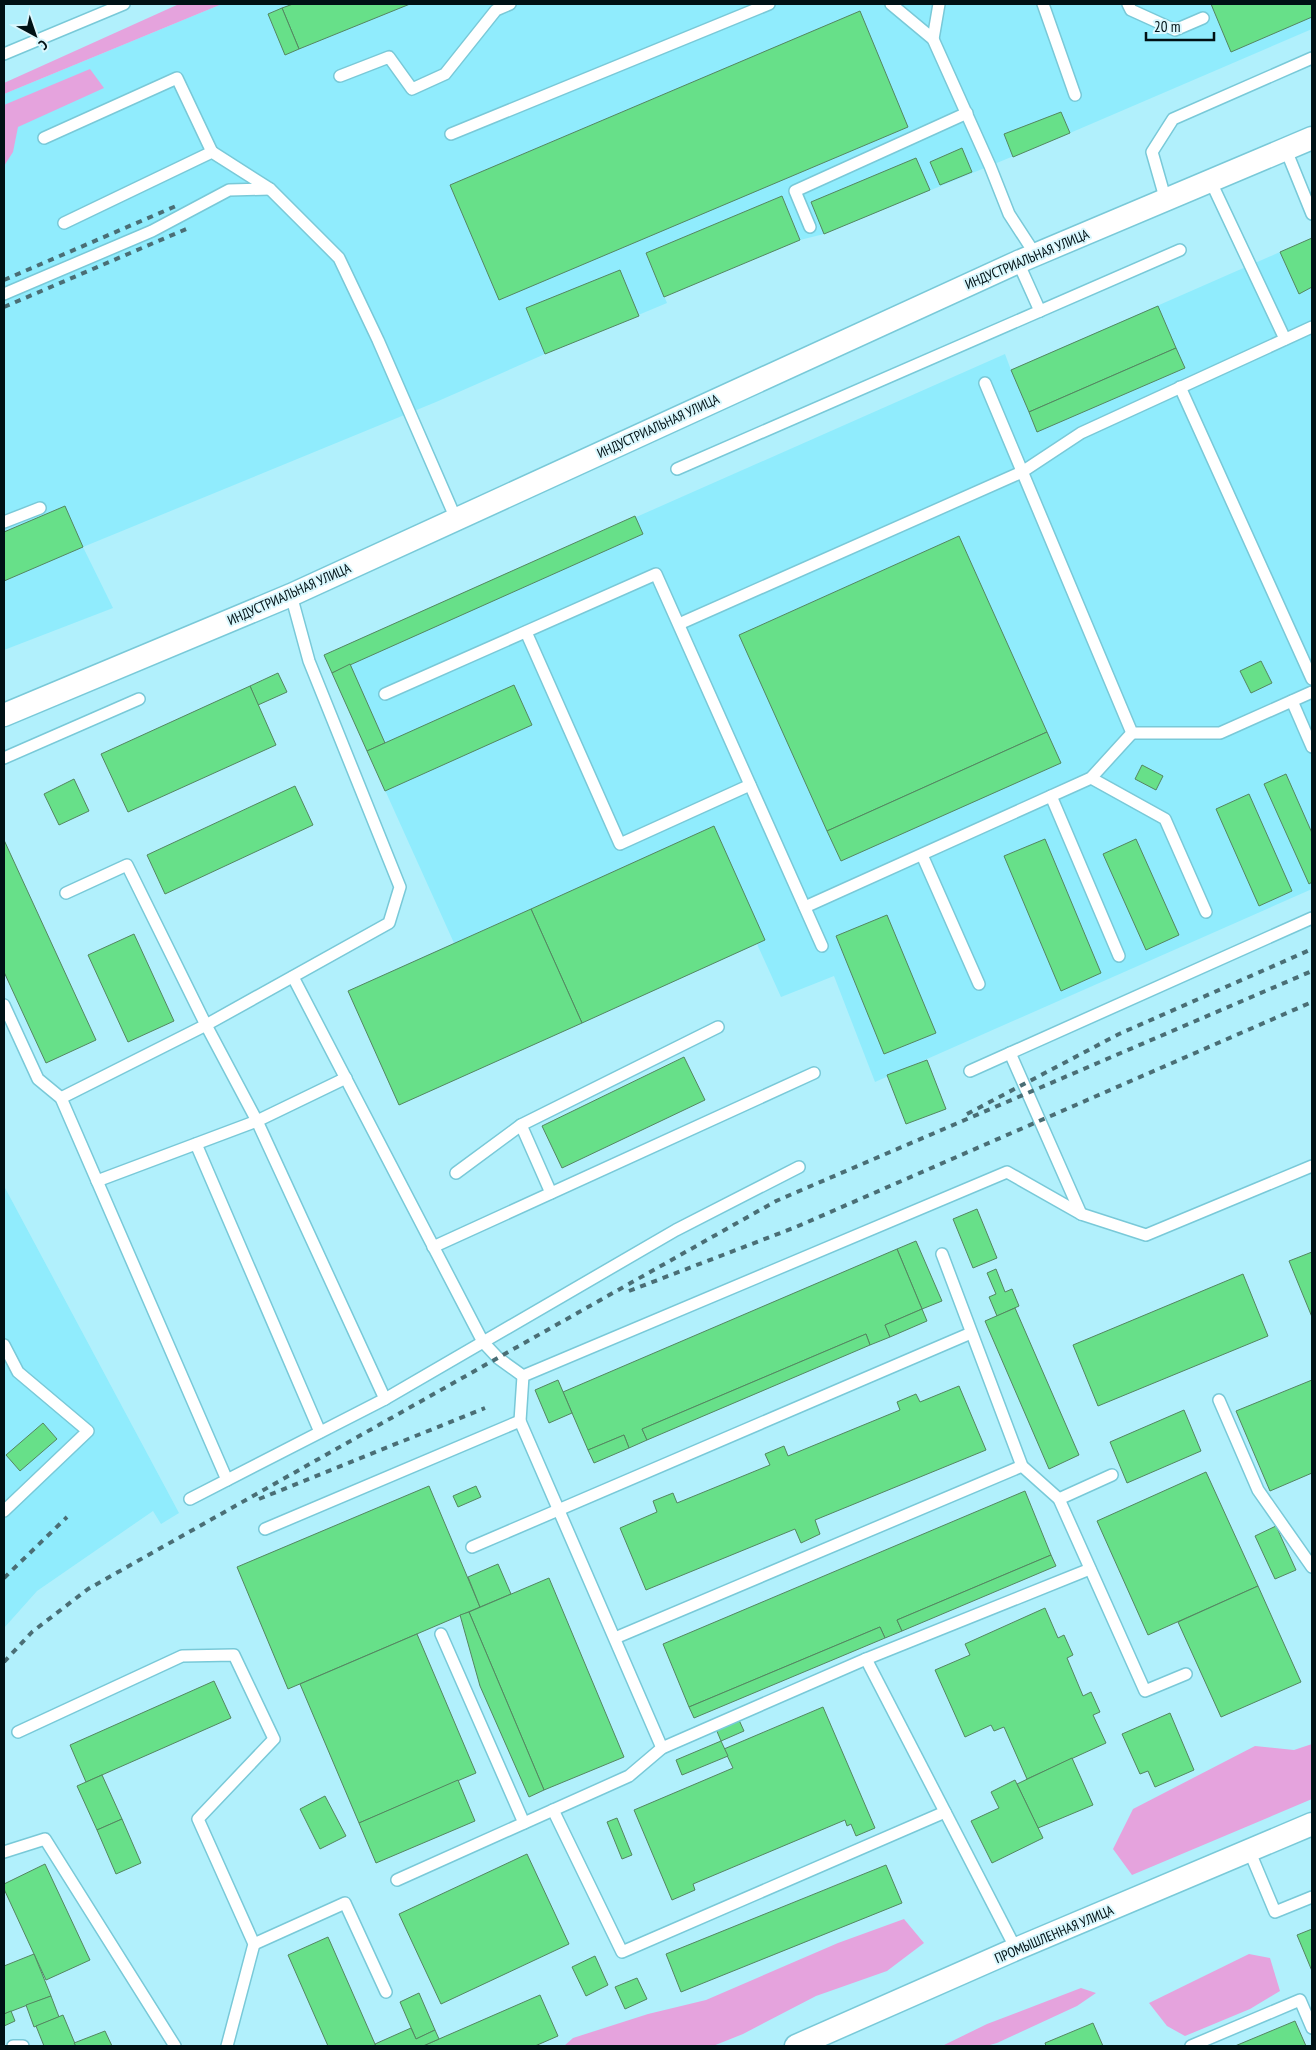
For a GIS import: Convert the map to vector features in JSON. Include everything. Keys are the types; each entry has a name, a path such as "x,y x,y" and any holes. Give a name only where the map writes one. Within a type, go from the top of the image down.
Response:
{"street":[{"name":"ИНДУСТРИАЛЬНАЯ УЛИЦА","path":"4,715 292,595 1026,258 1166,201 1312,138"},
{"name":"ПРОМЫШЛЕННАЯ УЛИЦА","path":"796,2046 1016,1949 1312,1824"}],"lane":[{"path":"4,54 124,4"},
{"path":"340,76 389,57 412,89 446,74 495,7 510,4"},
{"path":"451,134 769,4"},
{"path":"891,4 934,39 1009,214 1026,258 1040,311"},
{"path":"934,39 939,4"},
{"path":"1043,4 1075,94"},
{"path":"1128,4 1131,10 1175,30 1203,18"},
{"path":"1166,201 1152,152 1174,119 1312,58"},
{"path":"44,138 177,78 212,152 270,189 339,258 378,340 456,519"},
{"path":"810,226 795,191 967,113"},
{"path":"1286,150 1312,214"},
{"path":"64,223 212,152"},
{"path":"1211,182 1285,340"},
{"path":"4,294 152,231 229,190 270,189"},
{"path":"677,469 1180,250"},
{"path":"679,624 1022,472 1081,433 1312,328"},
{"path":"985,383 1132,733"},
{"path":"1180,387 1312,679"},
{"path":"4,522 40,508"},
{"path":"385,694 656,574 822,946"},
{"path":"62,1098 206,1025 389,923 400,887 309,661 292,595"},
{"path":"526,632 620,844 750,785"},
{"path":"804,907 1091,778 1132,733 1220,733 1312,692"},
{"path":"4,758 139,699"},
{"path":"1292,701 1312,747"},
{"path":"1091,778 1165,819 1206,912"},
{"path":"1051,796 1119,956"},
{"path":"922,855 979,984"},
{"path":"66,892 127,865 206,1025 257,1121 385,1398"},
{"path":"970,1071 1312,918"},
{"path":"293,977 483,1342 498,1358 523,1376"},
{"path":"4,1005 38,1079 62,1098 227,1480"},
{"path":"456,1173 521,1125 718,1027"},
{"path":"1010,1053 1081,1214"},
{"path":"433,1246 814,1072"},
{"path":"98,1181 257,1121 346,1078"},
{"path":"521,1125 551,1193"},
{"path":"196,1144 320,1432"},
{"path":"523,1376 1007,1172 1081,1214 1146,1235 1312,1166"},
{"path":"190,1499 385,1398 676,1230 799,1167"},
{"path":"942,1254 1022,1466 1058,1499 1145,1691 1186,1674"},
{"path":"472,1547 971,1333"},
{"path":"4,1345 18,1372 88,1431 4,1511"},
{"path":"523,1376 520,1421 662,1748"},
{"path":"1219,1400 1258,1490 1312,1567"},
{"path":"265,1530 520,1421"},
{"path":"615,1638 1022,1466"},
{"path":"1058,1499 1112,1475"},
{"path":"397,1880 629,1776 662,1748 866,1659 1090,1569"},
{"path":"441,1634 524,1823"},
{"path":"18,1732 182,1656 234,1655 274,1740 198,1819 254,1944 227,2046"},
{"path":"866,1659 1016,1949"},
{"path":"553,1810 622,1952 946,1812"},
{"path":"4,1852 45,1839 175,2046"},
{"path":"1249,1850 1275,1912 1312,1897"},
{"path":"254,1944 345,1903 386,1992"},
{"path":"1191,2046 1300,2000 1312,2028"},
{"path":"13,2046 23,2046"}],"shaded area":[{"path":"179,4 222,4 4,94 4,83"},
{"path":"222,4 1312,4 1312,29 1070,133 824,234 800,240 782,196 646,253 667,303 436,402 83,547 113,608 4,650 4,94"},
{"path":"90,69 104,88 18,127 13,152 4,166 4,105"},
{"path":"1312,238 1312,889 875,1082 834,976 781,997 757,944 399,1105 348,991 454,943 324,655 1005,354 1011,370"},
{"path":"4,1186 179,1513 161,1524 153,1511 37,1591 4,1628"},
{"path":"1312,1744 1312,1799 1132,1875 1113,1849 1133,1809 1255,1746 1294,1750"},
{"path":"904,1919 924,1943 887,1971 816,1996 743,2034 713,2046 564,2046 573,2038 648,2014 706,2000 838,1943"},
{"path":"1249,1954 1270,1958 1280,1991 1250,2009 1185,2036 1167,2026 1149,2003"},
{"path":"1081,1988 1096,1993 1077,2006 997,2043 986,2046 942,2046 987,2024"}],"building":[{"path":"293,4 410,4 299,49 282,8"},
{"path":"1211,4 1312,4 1312,17 1231,52"},
{"path":"282,8 299,49 285,55 268,14"},
{"path":"860,11 908,127 499,300 450,185"},
{"path":"1061,112 1070,133 1013,157 1004,134"},
{"path":"962,148 972,172 940,185 930,162"},
{"path":"916,158 930,190 824,234 811,202"},
{"path":"782,196 800,240 664,297 646,253"},
{"path":"1312,238 1312,287 1299,294 1280,252"},
{"path":"620,270 639,316 545,354 526,308"},
{"path":"1158,306 1176,348 1029,412 1011,370"},
{"path":"1176,348 1185,368 1037,432 1029,412"},
{"path":"65,506 83,547 4,581 4,532"},
{"path":"635,516 643,534 332,673 324,655"},
{"path":"959,536 1047,732 827,831 739,635"},
{"path":"1261,661 1272,683 1251,693 1240,671"},
{"path":"350,664 385,743 367,751 332,673"},
{"path":"278,673 287,692 258,705 250,686"},
{"path":"514,685 532,725 385,791 367,751"},
{"path":"250,686 276,745 128,812 101,754"},
{"path":"1047,732 1061,763 841,861 827,831"},
{"path":"1142,765 1163,776 1156,790 1135,779"},
{"path":"1286,774 1312,833 1312,882 1309,884 1264,784"},
{"path":"74,779 89,811 59,825 44,794"},
{"path":"295,786 313,825 165,894 147,855"},
{"path":"1249,794 1292,891 1259,906 1216,809"},
{"path":"714,826 765,940 582,1023 531,909"},
{"path":"1045,839 1101,973 1061,991 1004,856"},
{"path":"1136,839 1179,935 1146,950 1103,854"},
{"path":"4,840 96,1040 46,1063 4,972"},
{"path":"531,909 582,1023 399,1105 348,991"},
{"path":"887,915 936,1033 884,1054 836,936"},
{"path":"134,934 174,1021 128,1042 88,955"},
{"path":"684,1057 705,1100 562,1168 542,1126"},
{"path":"927,1060 946,1109 906,1124 887,1075"},
{"path":"977,1209 997,1258 973,1268 953,1219"},
{"path":"916,1241 942,1301 922,1309 897,1249"},
{"path":"897,1249 922,1309 885,1325 890,1337 870,1345 866,1334 642,1429 647,1440 629,1448 624,1435 588,1450 563,1392"},
{"path":"1312,1252 1312,1317 1289,1261"},
{"path":"996,1269 1005,1292 1012,1289 1019,1306 997,1316 989,1297 996,1294 987,1273"},
{"path":"1243,1274 1268,1336 1098,1406 1073,1345"},
{"path":"1015,1308 1079,1455 1049,1469 985,1321"},
{"path":"922,1309 927,1321 890,1337 885,1325"},
{"path":"866,1334 870,1345 647,1440 642,1429"},
{"path":"558,1380 572,1413 549,1423 535,1390"},
{"path":"1312,1380 1312,1473 1270,1491 1236,1411"},
{"path":"959,1386 986,1450 815,1520 820,1534 801,1543 795,1529 646,1590 620,1528 657,1512 653,1501 673,1493 677,1503 770,1465 765,1454 784,1446 788,1456 900,1410 897,1402 916,1394 920,1402"},
{"path":"1184,1410 1201,1451 1127,1483 1110,1442"},
{"path":"43,1423 57,1439 20,1471 6,1455"},
{"path":"624,1435 629,1448 594,1463 588,1450"},
{"path":"1206,1472 1258,1586 1148,1635 1097,1521"},
{"path":"429,1486 480,1607 288,1689 237,1567"},
{"path":"476,1486 481,1497 458,1507 453,1496"},
{"path":"1025,1491 1051,1555 897,1620 902,1631 885,1638 880,1627 689,1707 663,1644"},
{"path":"1276,1526 1296,1570 1275,1579 1255,1536"},
{"path":"1051,1555 1056,1566 902,1631 897,1620"},
{"path":"498,1564 511,1594 480,1607 468,1577"},
{"path":"549,1578 624,1757 544,1790 469,1612"},
{"path":"1258,1586 1301,1682 1221,1717 1178,1622"},
{"path":"1045,1608 1058,1638 1064,1635 1073,1655 1067,1658 1083,1696 1091,1692 1100,1712 1093,1715 1106,1743 1027,1779 1004,1727 994,1731 991,1725 965,1737 935,1670 970,1655 965,1644"},
{"path":"469,1612 544,1790 529,1797 480,1686 460,1615"},
{"path":"880,1627 885,1638 694,1718 689,1707"},
{"path":"417,1634 476,1773 359,1823 300,1684"},
{"path":"214,1681 231,1718 86,1782 70,1745"},
{"path":"823,1707 875,1828 856,1836 851,1824 847,1826 845,1820 693,1884 695,1890 672,1900 634,1810 733,1768 724,1749"},
{"path":"1170,1713 1194,1770 1155,1787 1148,1771 1140,1774 1122,1734"},
{"path":"739,1720 744,1731 721,1741 716,1729"},
{"path":"721,1741 728,1756 682,1775 676,1760"},
{"path":"1072,1758 1093,1805 1038,1828 1017,1784"},
{"path":"102,1775 122,1819 97,1830 77,1786"},
{"path":"458,1780 475,1821 376,1863 359,1823"},
{"path":"1015,1780 1043,1838 992,1863 971,1821 999,1808 991,1792"},
{"path":"325,1796 346,1836 320,1849 300,1809"},
{"path":"617,1818 632,1855 622,1859 607,1822"},
{"path":"122,1819 141,1863 116,1874 97,1830"},
{"path":"527,1854 569,1944 441,2004 399,1914"},
{"path":"45,1864 90,1960 46,1980 4,1889 4,1884"},
{"path":"886,1865 902,1903 681,1992 666,1954"},
{"path":"1312,1929 1312,1971 1297,1935"},
{"path":"328,1937 376,2046 328,2046 288,1955"},
{"path":"34,1954 51,1996 4,2014 4,1966"},
{"path":"595,1956 608,1985 586,1996 572,1967"},
{"path":"637,1978 647,1999 625,2009 615,1987"},
{"path":"419,1993 435,2030 416,2039 400,2002"},
{"path":"540,1995 558,2036 535,2046 423,2046"},
{"path":"51,1996 59,2017 34,2027 26,2005"},
{"path":"11,2011 15,2021 4,2026 4,2014"},
{"path":"63,2015 76,2046 44,2046 36,2026"},
{"path":"1295,2021 1306,2046 1235,2046"},
{"path":"1093,2023 1103,2046 1046,2046 1045,2043"},
{"path":"411,2028 416,2039 435,2030 439,2039 423,2046 376,2046 375,2044"},
{"path":"105,2031 112,2046 76,2046 74,2043"}],"railway":[{"path":"4,280 176,206"},
{"path":"4,307 191,227"},
{"path":"967,1114 1119,1034 1312,949"},
{"path":"4,1662 32,1632 88,1589 776,1201 1312,971"},
{"path":"629,1291 796,1227 1312,1002"},
{"path":"259,1499 485,1408"},
{"path":"4,1578 67,1517"}]}
